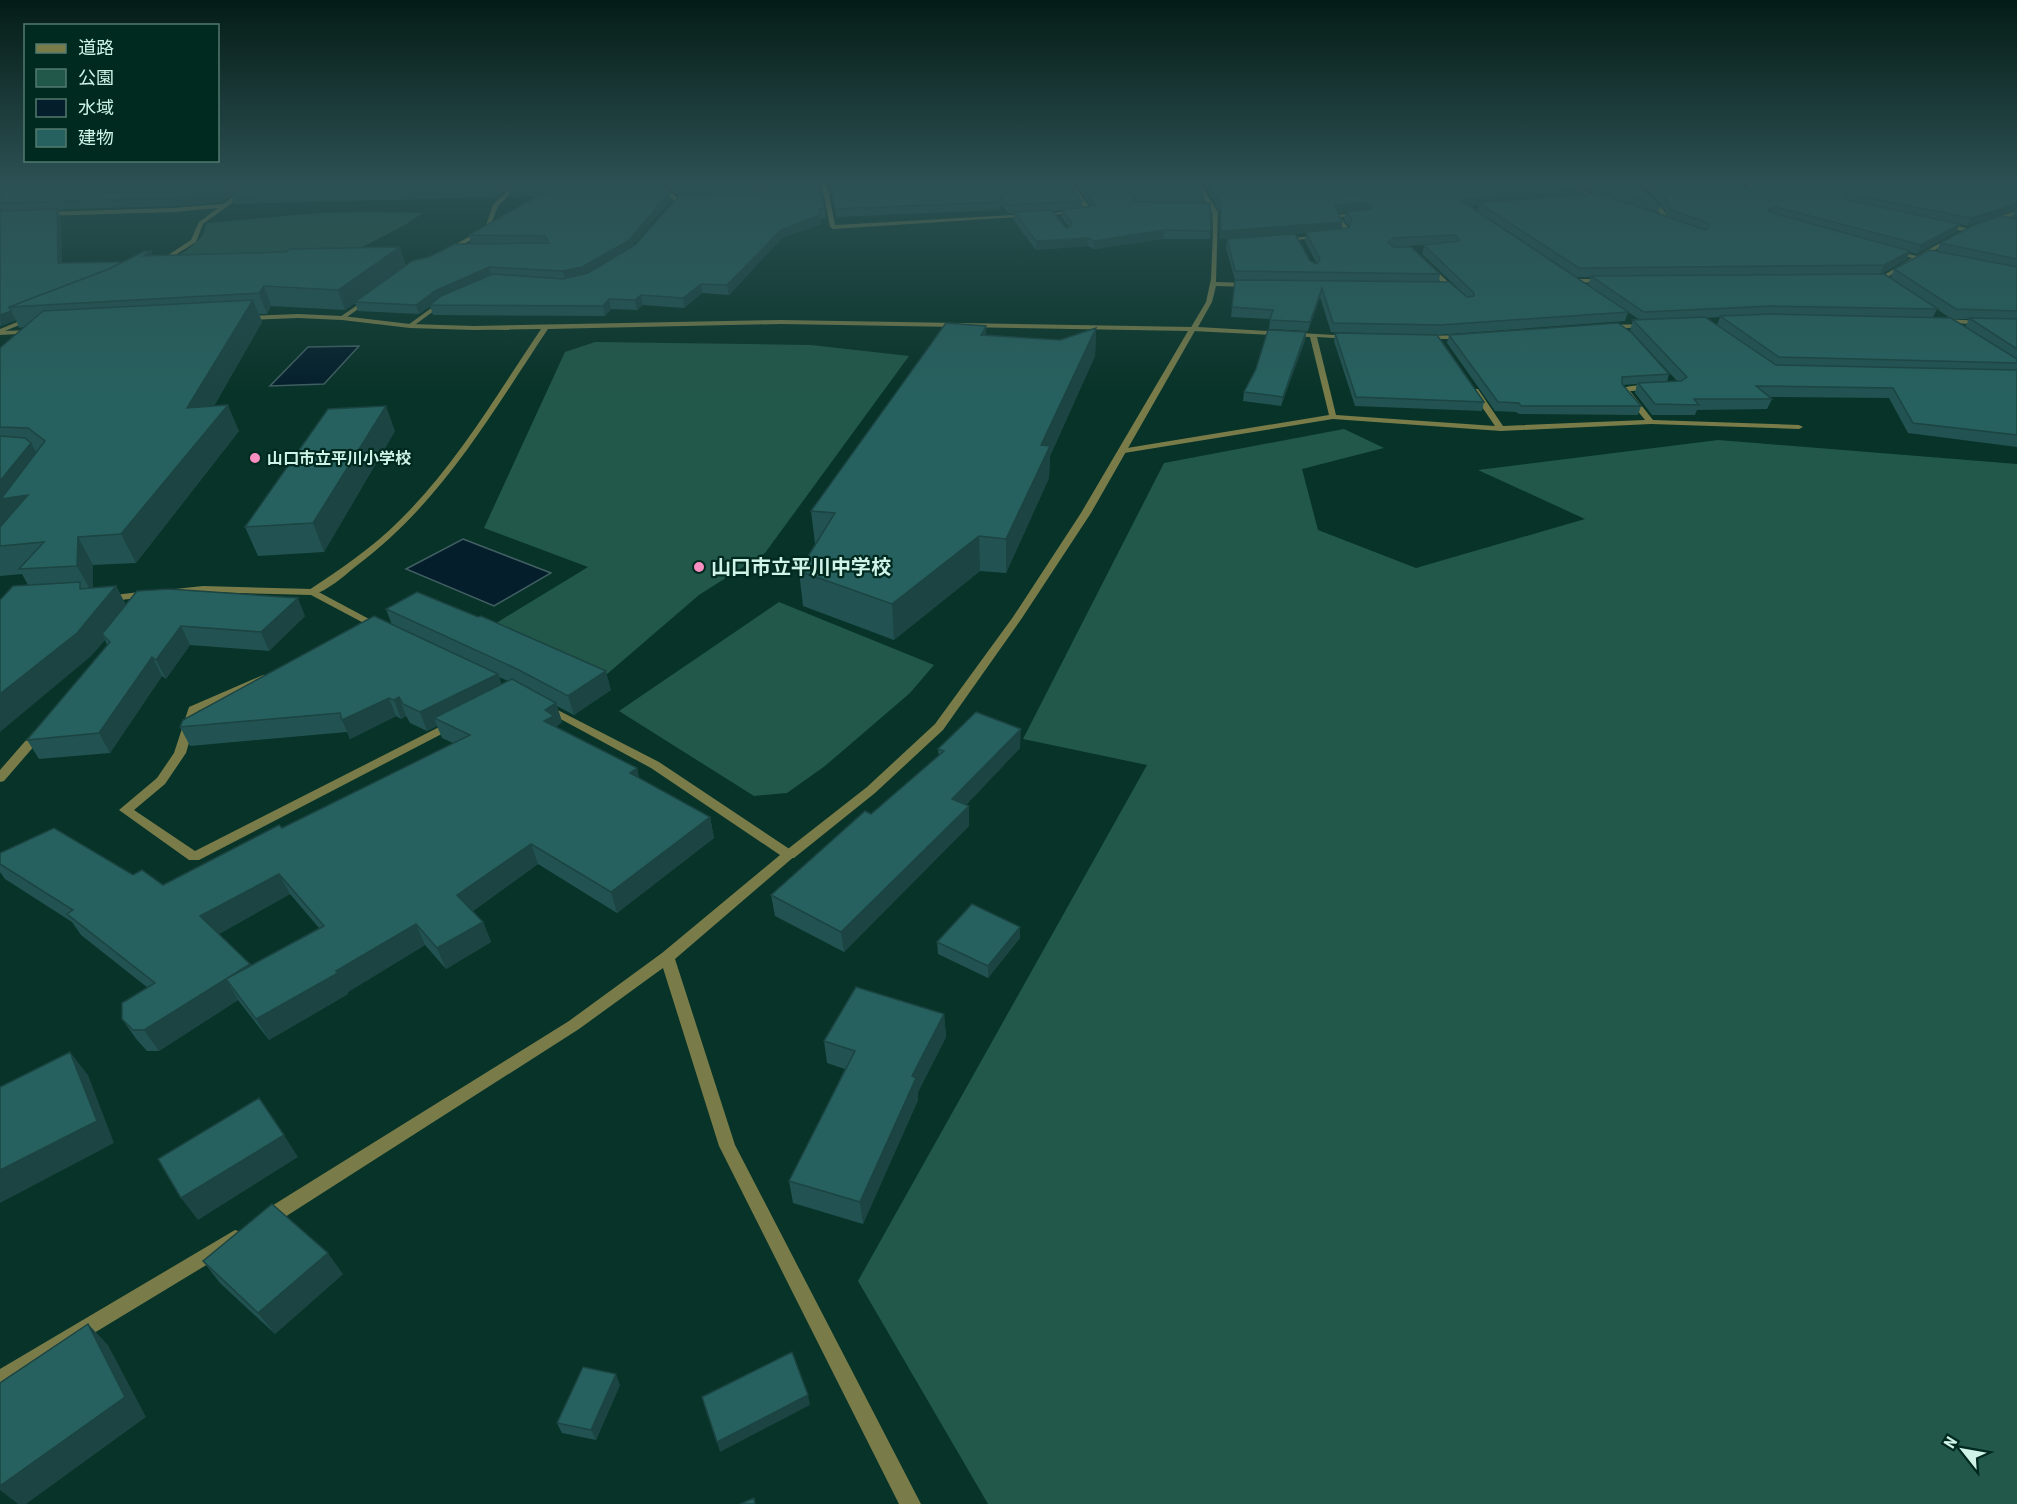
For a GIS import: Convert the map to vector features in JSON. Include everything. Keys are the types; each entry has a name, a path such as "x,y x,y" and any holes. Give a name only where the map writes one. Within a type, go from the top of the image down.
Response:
{"street":[{"path":"154,266 178,252"},
{"path":"438,255 445,252"},
{"path":"0,1380 331,1179 574,1025 667,957 871,790 939,727 1017,618 1086,513 1209,302 1213,285 1215,252"},
{"path":"1895,252 1917,258"},
{"path":"1870,278 1882,278 1928,252"},
{"path":"1925,254 1936,256"},
{"path":"1420,258 1456,292"},
{"path":"1567,275 1586,287"},
{"path":"1882,278 1891,284"},
{"path":"1577,281 1612,281"},
{"path":"1213,285 1260,285"},
{"path":"1438,287 1450,287"},
{"path":"342,318 381,291"},
{"path":"410,326 441,303 452,298"},
{"path":"0,332 42,314"},
{"path":"236,319 298,316 342,318 410,326 781,322 1193,329 1359,337"},
{"path":"1938,318 1959,328"},
{"path":"1630,319 1639,325"},
{"path":"1949,322 1994,323"},
{"path":"1593,328 1661,324"},
{"path":"313,592 364,556 404,521 444,477 546,326"},
{"path":"1617,326 1633,338"},
{"path":"0,332 47,330"},
{"path":"1313,336 1333,417"},
{"path":"1416,338 1474,336"},
{"path":"1438,339 1445,348"},
{"path":"1470,384 1501,429"},
{"path":"1651,422 1624,389 1656,388"},
{"path":"1121,452 1333,417 1501,429 1651,422 1799,427"},
{"path":"96,600 146,599 203,589 313,592 377,629"},
{"path":"280,670 194,709 180,753 161,781 125,810 194,857 466,719"},
{"path":"540,703 656,765 789,855"},
{"path":"0,778 12,767 48,722"},
{"path":"667,957 727,1146 910,1504"}],"green space":[{"path":"352,252 329,264 158,267 181,253"},
{"path":"595,342 811,345 909,356 765,553 699,595 606,675 493,625 588,567 484,528 565,352"},
{"path":"1344,429 1384,448 1302,469 1318,530 1416,568 1585,519 1478,470 1718,440 2017,464 2017,1504 988,1504 858,1281 1147,765 1023,739 1164,463"},
{"path":"779,602 934,665 910,693 825,766 787,793 754,796 619,711"}],"water":[{"path":"359,346 324,384 270,386 308,347"},
{"path":"463,539 551,573 494,606 406,569"}],"building":[{"path":"0,252 58,252 58,263 123,262 9,307 11,311 0,315"},
{"path":"143,252 149,252 143,256 393,252 338,290 264,286 259,293 9,307 109,269"},
{"path":"439,252 608,252 582,267 563,271 489,267 435,291 416,305 355,302 412,261"},
{"path":"623,252 759,252 727,285 701,284 683,298 641,295 635,300 609,299 603,306 430,305 441,296 493,274 563,279 588,273"},
{"path":"1230,252 1305,252 1310,261 1317,264 1320,259 1316,252 1417,252 1440,274 1235,271"},
{"path":"1431,252 1538,252 1628,312 1440,325 1333,323 1322,288 1310,322 1270,320 1273,310 1232,307 1235,280 1449,282 1467,297 1474,296 1474,293"},
{"path":"1555,252 1908,252 1884,265 1579,268"},
{"path":"1926,252 1941,252 2017,267 2017,311 1956,309 1894,269"},
{"path":"1984,252 2017,252 2017,259"},
{"path":"1884,274 1938,309 1771,306 1644,312 1591,276"},
{"path":"253,300 187,408 228,405 121,534 78,537 77,566 19,569 44,542 0,546 0,527 28,495 1,499 45,441 28,428 0,427 0,348 43,311"},
{"path":"1772,314 1951,318 2017,359 2017,363 1779,357 1720,316"},
{"path":"1705,317 1776,365 2017,370 2017,435 1913,423 1893,388 1756,386 1772,399 1694,399 1699,405 1655,404 1638,383 1681,381 1687,377 1633,320"},
{"path":"1969,318 2017,319 2017,349"},
{"path":"946,323 986,326 981,335 1060,340 1096,328 1041,445 1050,446 1006,539 979,536 892,604 799,571 835,513 811,511"},
{"path":"1618,323 1632,333 1669,374 1622,377 1622,384 1641,406 1521,406 1519,403 1498,402 1449,335"},
{"path":"1268,330 1306,332 1283,397 1244,392 1256,369"},
{"path":"1335,333 1437,335 1484,402 1356,397"},
{"path":"386,406 313,523 245,527 328,409"},
{"path":"0,436 25,438 31,443 0,481"},
{"path":"80,582 80,589 116,586 77,633 0,694 0,600 13,586"},
{"path":"169,589 298,598 261,632 181,626 156,660 152,657 99,733 27,740 110,642 102,634 137,591"},
{"path":"417,592 478,617 481,616 606,671 568,696 517,669 386,609"},
{"path":"374,616 498,674 420,712 403,704 399,697 394,700 389,698 342,720 340,713 180,727 183,720"},
{"path":"512,679 556,703 545,710 554,716 544,721 637,768 630,773 710,817 611,892 531,844 457,895 483,922 437,948 416,924 336,971 338,973 256,1019 226,979 324,926 279,874 200,916 250,964 144,1030 133,1030 122,1019 122,1003 155,983 67,914 73,910 0,864 0,853 54,828 133,875 142,870 163,885 279,825 282,828 470,735 434,718"},
{"path":"976,712 1021,729 952,799 969,806 841,932 771,895 865,811 871,814 944,751 938,749"},
{"path":"972,904 1020,927 988,966 937,942"},
{"path":"856,987 944,1014 912,1076 916,1078 860,1202 789,1181 855,1051 824,1041"},
{"path":"70,1052 97,1121 0,1170 0,1087"},
{"path":"259,1098 284,1135 181,1198 158,1159"},
{"path":"272,1204 328,1253 258,1313 203,1261"},
{"path":"88,1324 125,1397 0,1486 0,1383"},
{"path":"792,1352 808,1395 717,1442 702,1397"},
{"path":"583,1367 616,1374 591,1430 557,1423"},
{"path":"754,1498 755,1504 740,1504"}],"place":[{"name":"山口市立平川小学校","path":"255,458"},
{"name":"山口市立平川中学校","path":"699,567"}]}
